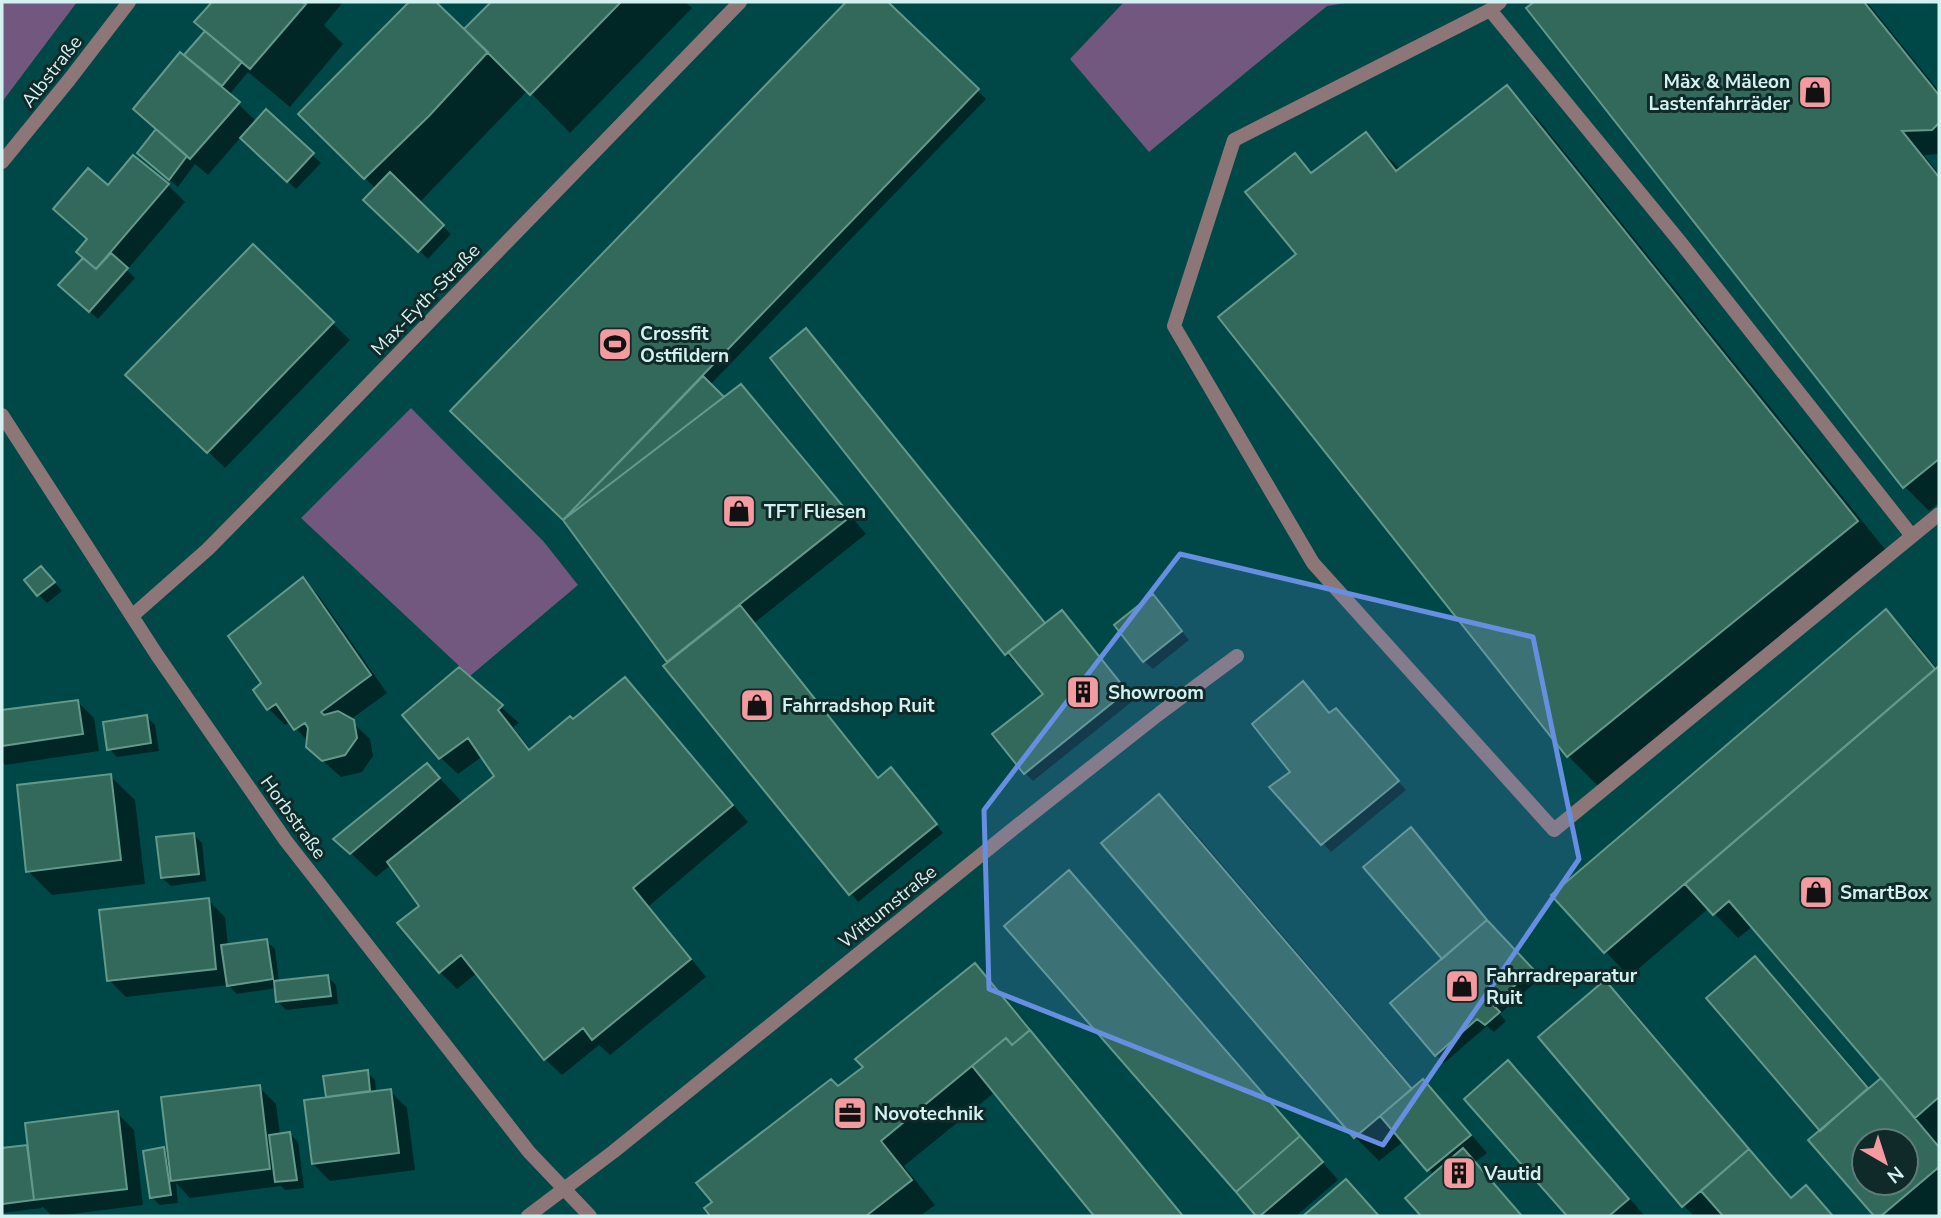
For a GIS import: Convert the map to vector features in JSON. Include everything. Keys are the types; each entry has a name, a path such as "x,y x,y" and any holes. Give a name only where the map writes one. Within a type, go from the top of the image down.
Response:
{"street":[{"name":"Albstraße","path":"2,162 129,2"},
{"name":"Max-Eyth-Straße","path":"132,616 208,548 268,488 740,2"},
{"path":"1912,536 1495,6 1234,140 1174,326 1313,563 1554,830 1939,514"},
{"name":"Horbstraße","path":"2,415 132,616 286,841 528,1152 590,1216"},
{"name":"Wittumstraße","path":"528,1216 564,1191 1018,825 1237,656"}],"highlighted area":[{"path":"1180,554 1533,637 1579,859 1383,1145 989,989 984,810"}],"shaded area":[{"path":"2,2 77,2 2,102"},
{"path":"1124,2 1352,2 1327,6 1149,152 1070,59"},
{"path":"411,408 544,542 578,585 470,676 301,518"}],"building":[{"path":"212,2 306,4 250,69 194,22"},
{"path":"409,2 436,2 488,52 429,116 364,179 298,114"},
{"path":"491,2 621,2 530,95 464,29"},
{"path":"846,2 888,2 979,89 563,520 450,411"},
{"path":"1534,2 1864,2 1939,95 1939,123 1932,130 1902,131 1939,177 1939,459 1903,488 1526,8"},
{"path":"205,31 242,62 222,86 184,55"},
{"path":"180,52 240,102 190,159 133,109"},
{"path":"1507,85 1858,521 1567,757 1218,317 1296,254 1245,192 1295,153 1311,173 1366,132 1396,171"},
{"path":"266,109 314,153 287,182 240,138"},
{"path":"156,129 187,156 169,180 137,153"},
{"path":"133,155 169,184 96,269 76,252 87,239 53,209 88,168 108,185"},
{"path":"390,172 444,225 418,252 363,200"},
{"path":"253,244 334,322 207,453 125,375"},
{"path":"111,253 128,268 89,312 58,285 83,258 96,269"},
{"path":"806,328 1045,623 1005,655 770,358"},
{"path":"703,376 724,397 563,520"},
{"path":"741,384 851,516 667,662 563,520"},
{"path":"41,566 55,582 37,596 24,580"},
{"path":"303,577 371,675 321,712 324,715 338,711 354,720 357,738 345,755 322,761 306,747 308,728 305,723 294,730 276,704 267,710 253,690 261,683 228,636"},
{"path":"1153,594 1182,631 1143,662 1114,625"},
{"path":"740,605 878,778 891,767 937,824 849,895 663,666"},
{"path":"1886,609 1935,669 1604,953 1551,895"},
{"name":"Showroom","path":"1062,610 1127,691 1024,774 992,734 1043,694 1008,652"},
{"name":"SmartBox","path":"1939,666 1939,1097 1915,1118 1729,901 1713,915 1685,884"},
{"path":"459,667 503,705 498,710 529,750 570,716 573,719 625,677 733,805 633,888 691,959 592,1040 583,1028 544,1060 461,955 439,973 397,923 419,906 387,862 494,776 468,738 439,759 402,715"},
{"path":"1303,681 1329,713 1336,708 1399,781 1321,845 1269,787 1290,772 1252,724"},
{"path":"78,700 83,734 2,746 2,710"},
{"path":"147,715 151,743 107,750 103,722"},
{"path":"427,763 440,778 350,854 333,839"},
{"path":"111,774 121,860 26,872 17,785"},
{"path":"1159,794 1412,1089 1354,1138 1101,843"},
{"path":"1411,827 1487,920 1442,959 1363,867"},
{"path":"194,833 199,874 161,878 156,837"},
{"path":"1069,870 1300,1136 1236,1192 1004,926"},
{"path":"209,898 216,969 107,981 99,910"},
{"name":"Fahrradreparatur Ruit","path":"1487,920 1533,969 1493,1005 1500,1012 1485,1025 1477,1019 1435,1056 1390,1003"},
{"path":"267,939 273,979 227,986 221,945"},
{"path":"1755,956 1868,1088 1820,1131 1706,998"},
{"name":"Novotechnik","path":"975,963 1030,1030 1012,1045 1006,1038 881,1141 912,1180 866,1216 710,1216 704,1208 712,1202 696,1183 831,1079 838,1086 863,1067 855,1059"},
{"path":"328,975 331,996 276,1002 274,981"},
{"path":"1605,980 1749,1149 1682,1207 1538,1037"},
{"path":"1030,1030 1183,1216 1094,1216 972,1066 1006,1038 1012,1045"},
{"path":"1508,1060 1629,1199 1609,1216 1567,1216 1464,1099"},
{"path":"368,1070 370,1091 326,1097 323,1076"},
{"path":"1881,1078 1939,1147 1939,1167 1920,1183 1920,1127 1850,1127 1850,1188 1808,1140"},
{"path":"1423,1079 1471,1135 1427,1171 1380,1116"},
{"path":"260,1085 270,1169 171,1181 161,1097"},
{"path":"391,1089 399,1153 312,1164 304,1100"},
{"path":"118,1111 127,1189 34,1200 25,1123"},
{"path":"290,1132 297,1180 275,1182 269,1135"},
{"path":"1300,1136 1323,1162 1260,1216 1256,1216 1236,1192"},
{"path":"27,1145 34,1200 2,1204 2,1148"},
{"path":"164,1147 171,1195 150,1198 143,1151"},
{"name":"Vautid","path":"1463,1148 1522,1216 1421,1216 1405,1198"},
{"path":"1749,1149 1791,1198 1806,1185 1833,1216 1723,1216 1701,1191"},
{"path":"1346,1179 1379,1216 1303,1216"},
{"path":"1858,1197 1903,1197 1881,1216 1874,1216"}],"place":[{"name":"Mäx & Mäleon Lastenfahrräder","path":"1815,92"},
{"name":"Crossfit Ostfildern","path":"615,344"},
{"name":"TFT Fliesen","path":"739,511"},
{"name":"Showroom","path":"1083,692"},
{"name":"Fahrradshop Ruit","path":"757,705"},
{"name":"SmartBox","path":"1816,892"},
{"name":"Fahrradreparatur Ruit","path":"1462,986"},
{"name":"Novotechnik","path":"850,1113"},
{"name":"Vautid","path":"1459,1173"}]}
